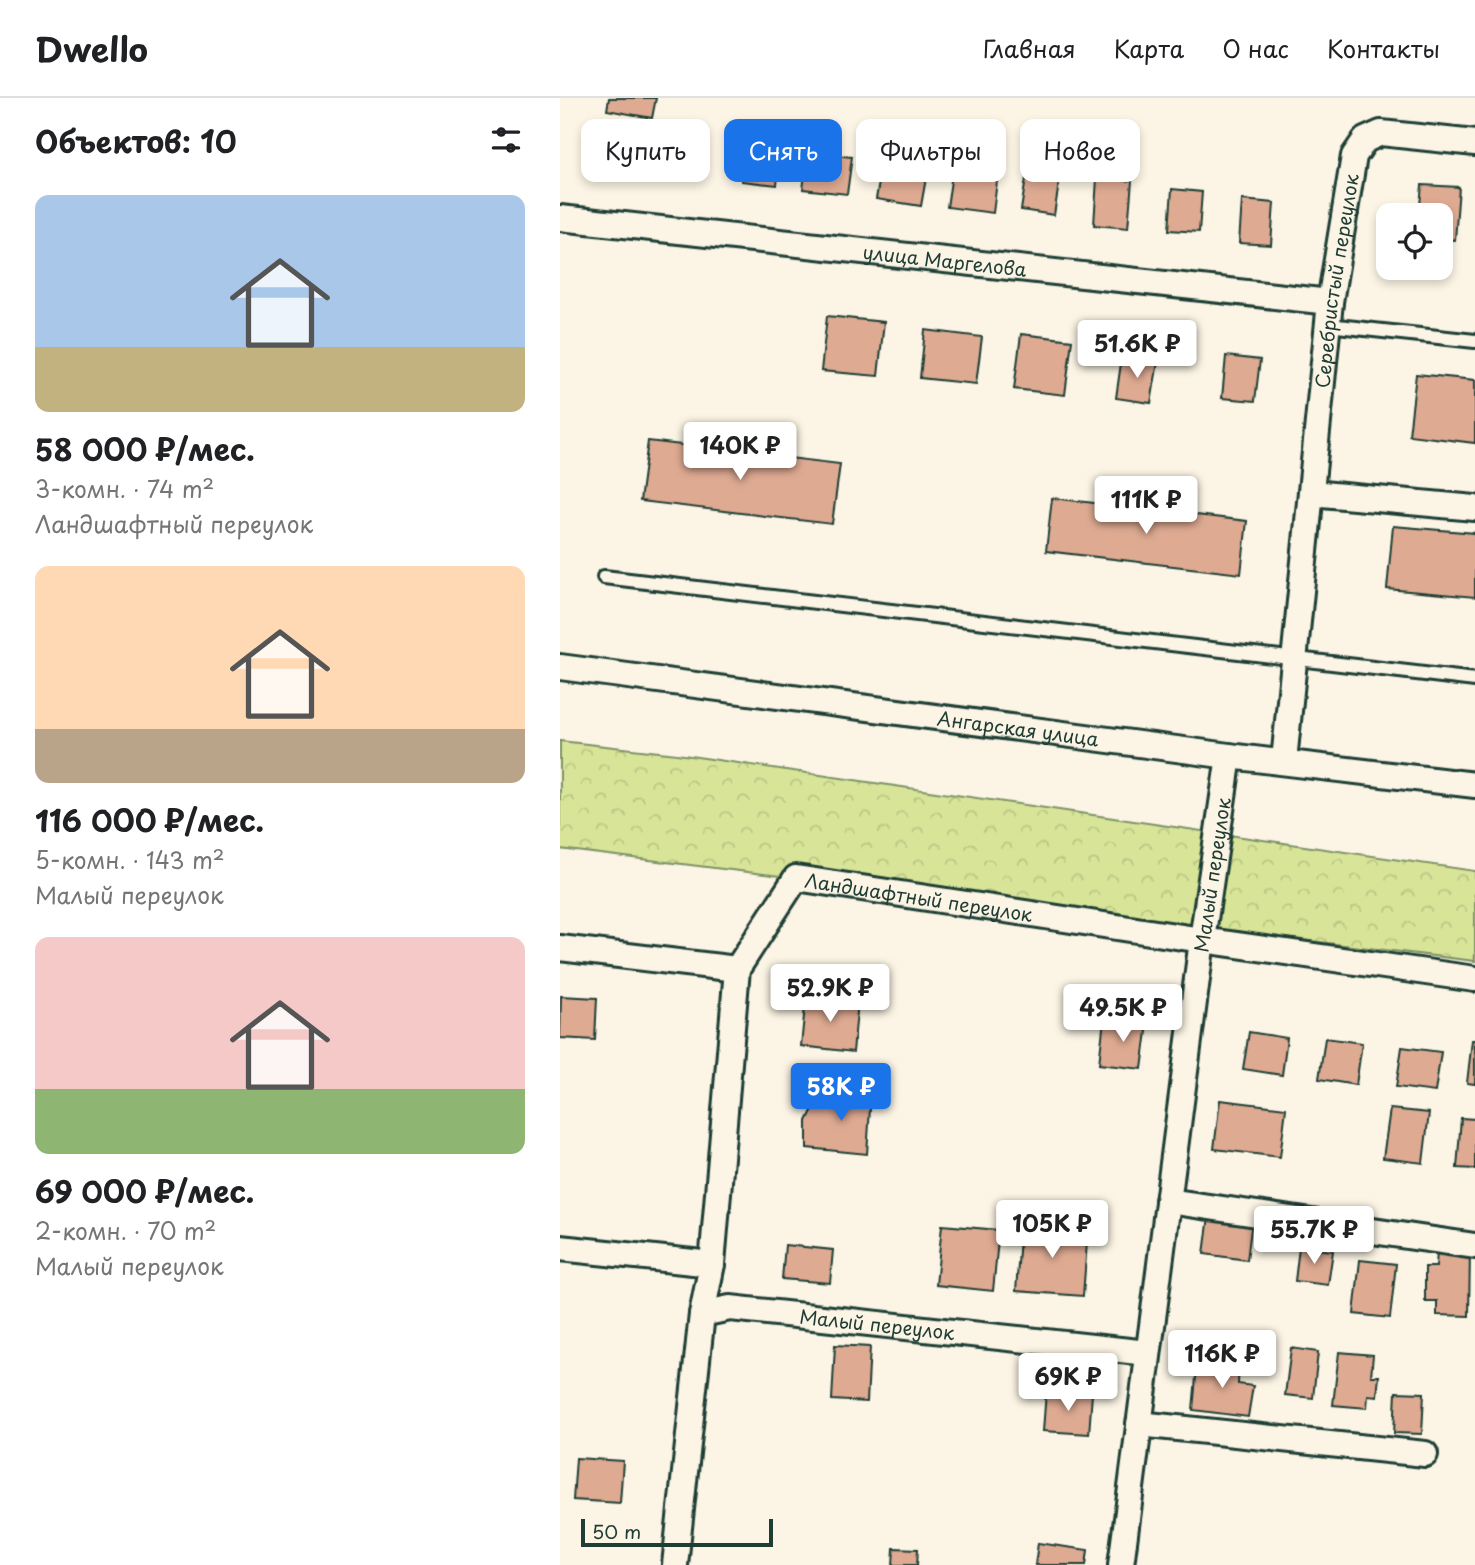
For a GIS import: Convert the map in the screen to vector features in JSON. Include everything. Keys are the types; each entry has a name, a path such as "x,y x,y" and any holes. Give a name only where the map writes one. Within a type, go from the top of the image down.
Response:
{"street":[{"name":"Серебристый переулок","path":"1284,761 1329,314 1354,156 1366,140 1381,133 1475,143"},
{"name":"улица Маргелова","path":"560,218 1329,314"},
{"path":"1311,493 1475,508"},
{"name":"Ангарская улица","path":"560,667 1229,756 1475,785"},
{"name":"Малый переулок","path":"1121,1565 1202,940 1229,756"},
{"name":"Ландшафтный переулок","path":"737,969 796,878 1202,940"},
{"path":"1202,940 1475,978"},
{"path":"560,948 737,969 712,1264 702,1314 675,1565"},
{"path":"1168,1201 1475,1246"},
{"path":"560,1248 712,1264"},
{"name":"Малый переулок","path":"702,1314 730,1308 1148,1353"},
{"path":"1139,1424 1425,1454"}],"lane":[{"path":"1329,314 1475,341"},
{"path":"604,577 1475,680"}],"green space":[{"path":"560,741 677,754 1475,871 1475,961 560,849"}],"building":[{"path":"609,98 656,98 652,118 607,110"},
{"path":"842,156 852,157 847,194 803,189 804,182 842,182"},
{"path":"751,182 777,182 777,185"},
{"path":"879,182 925,182 921,206 876,199"},
{"path":"951,182 997,182 993,213 947,207"},
{"path":"1025,182 1059,182 1054,215 1021,210"},
{"path":"1097,182 1132,182 1128,228 1094,225"},
{"path":"1422,185 1459,187 1455,240 1453,203 1420,203"},
{"path":"1172,189 1202,192 1199,232 1169,230"},
{"path":"1242,200 1274,203 1271,245 1239,243"},
{"path":"827,316 884,322 878,376 821,371"},
{"path":"925,330 982,337 976,384 920,378"},
{"path":"1021,334 1072,340 1065,395 1014,389"},
{"path":"1122,356 1158,362 1151,403 1116,398"},
{"path":"1226,356 1260,360 1255,401 1222,398"},
{"path":"1416,374 1475,380 1475,443 1409,435"},
{"path":"648,441 840,464 832,524 640,501"},
{"path":"1052,498 1247,521 1241,574 1046,551"},
{"path":"1393,526 1475,533 1475,597 1387,589"},
{"path":"561,996 597,998 595,1040 560,1038"},
{"path":"806,996 858,1002 853,1052 801,1046"},
{"path":"1104,1019 1148,1024 1142,1069 1099,1064"},
{"path":"1249,1032 1287,1038 1282,1075 1243,1069"},
{"path":"1325,1038 1362,1043 1356,1085 1319,1079"},
{"path":"1472,1040 1475,1040 1475,1084 1467,1083"},
{"path":"1402,1047 1441,1052 1435,1092 1396,1087"},
{"path":"833,1093 871,1093 867,1154 807,1148 807,1121 815,1105"},
{"path":"1220,1100 1286,1108 1280,1157 1214,1149"},
{"path":"1390,1109 1429,1113 1423,1163 1383,1158"},
{"path":"1461,1118 1475,1119 1475,1169 1457,1168"},
{"path":"1209,1216 1252,1221 1247,1260 1204,1254"},
{"path":"1021,1224 1088,1229 1083,1296 1016,1291"},
{"path":"942,1225 999,1230 993,1291 936,1285"},
{"path":"785,1245 833,1250 830,1283 782,1279"},
{"path":"1299,1247 1333,1251 1328,1285 1295,1281"},
{"path":"1437,1250 1470,1251 1469,1316 1437,1315 1437,1301 1425,1301 1425,1267 1436,1267"},
{"path":"1360,1260 1396,1264 1390,1318 1354,1314"},
{"path":"835,1345 870,1347 867,1402 832,1400"},
{"path":"1291,1348 1318,1352 1313,1398 1285,1395"},
{"path":"1339,1352 1373,1355 1371,1376 1379,1376 1377,1396 1368,1395 1367,1408 1333,1405"},
{"path":"1214,1358 1239,1362 1238,1384 1253,1386 1248,1417 1193,1410 1197,1366 1212,1368"},
{"path":"1046,1391 1092,1394 1089,1434 1043,1431"},
{"path":"1396,1392 1424,1393 1422,1434 1394,1433"},
{"path":"576,1458 623,1461 620,1503 573,1500"},
{"path":"1038,1543 1088,1550 1086,1565 1035,1565"},
{"path":"894,1548 918,1549 917,1565 893,1565"}]}
